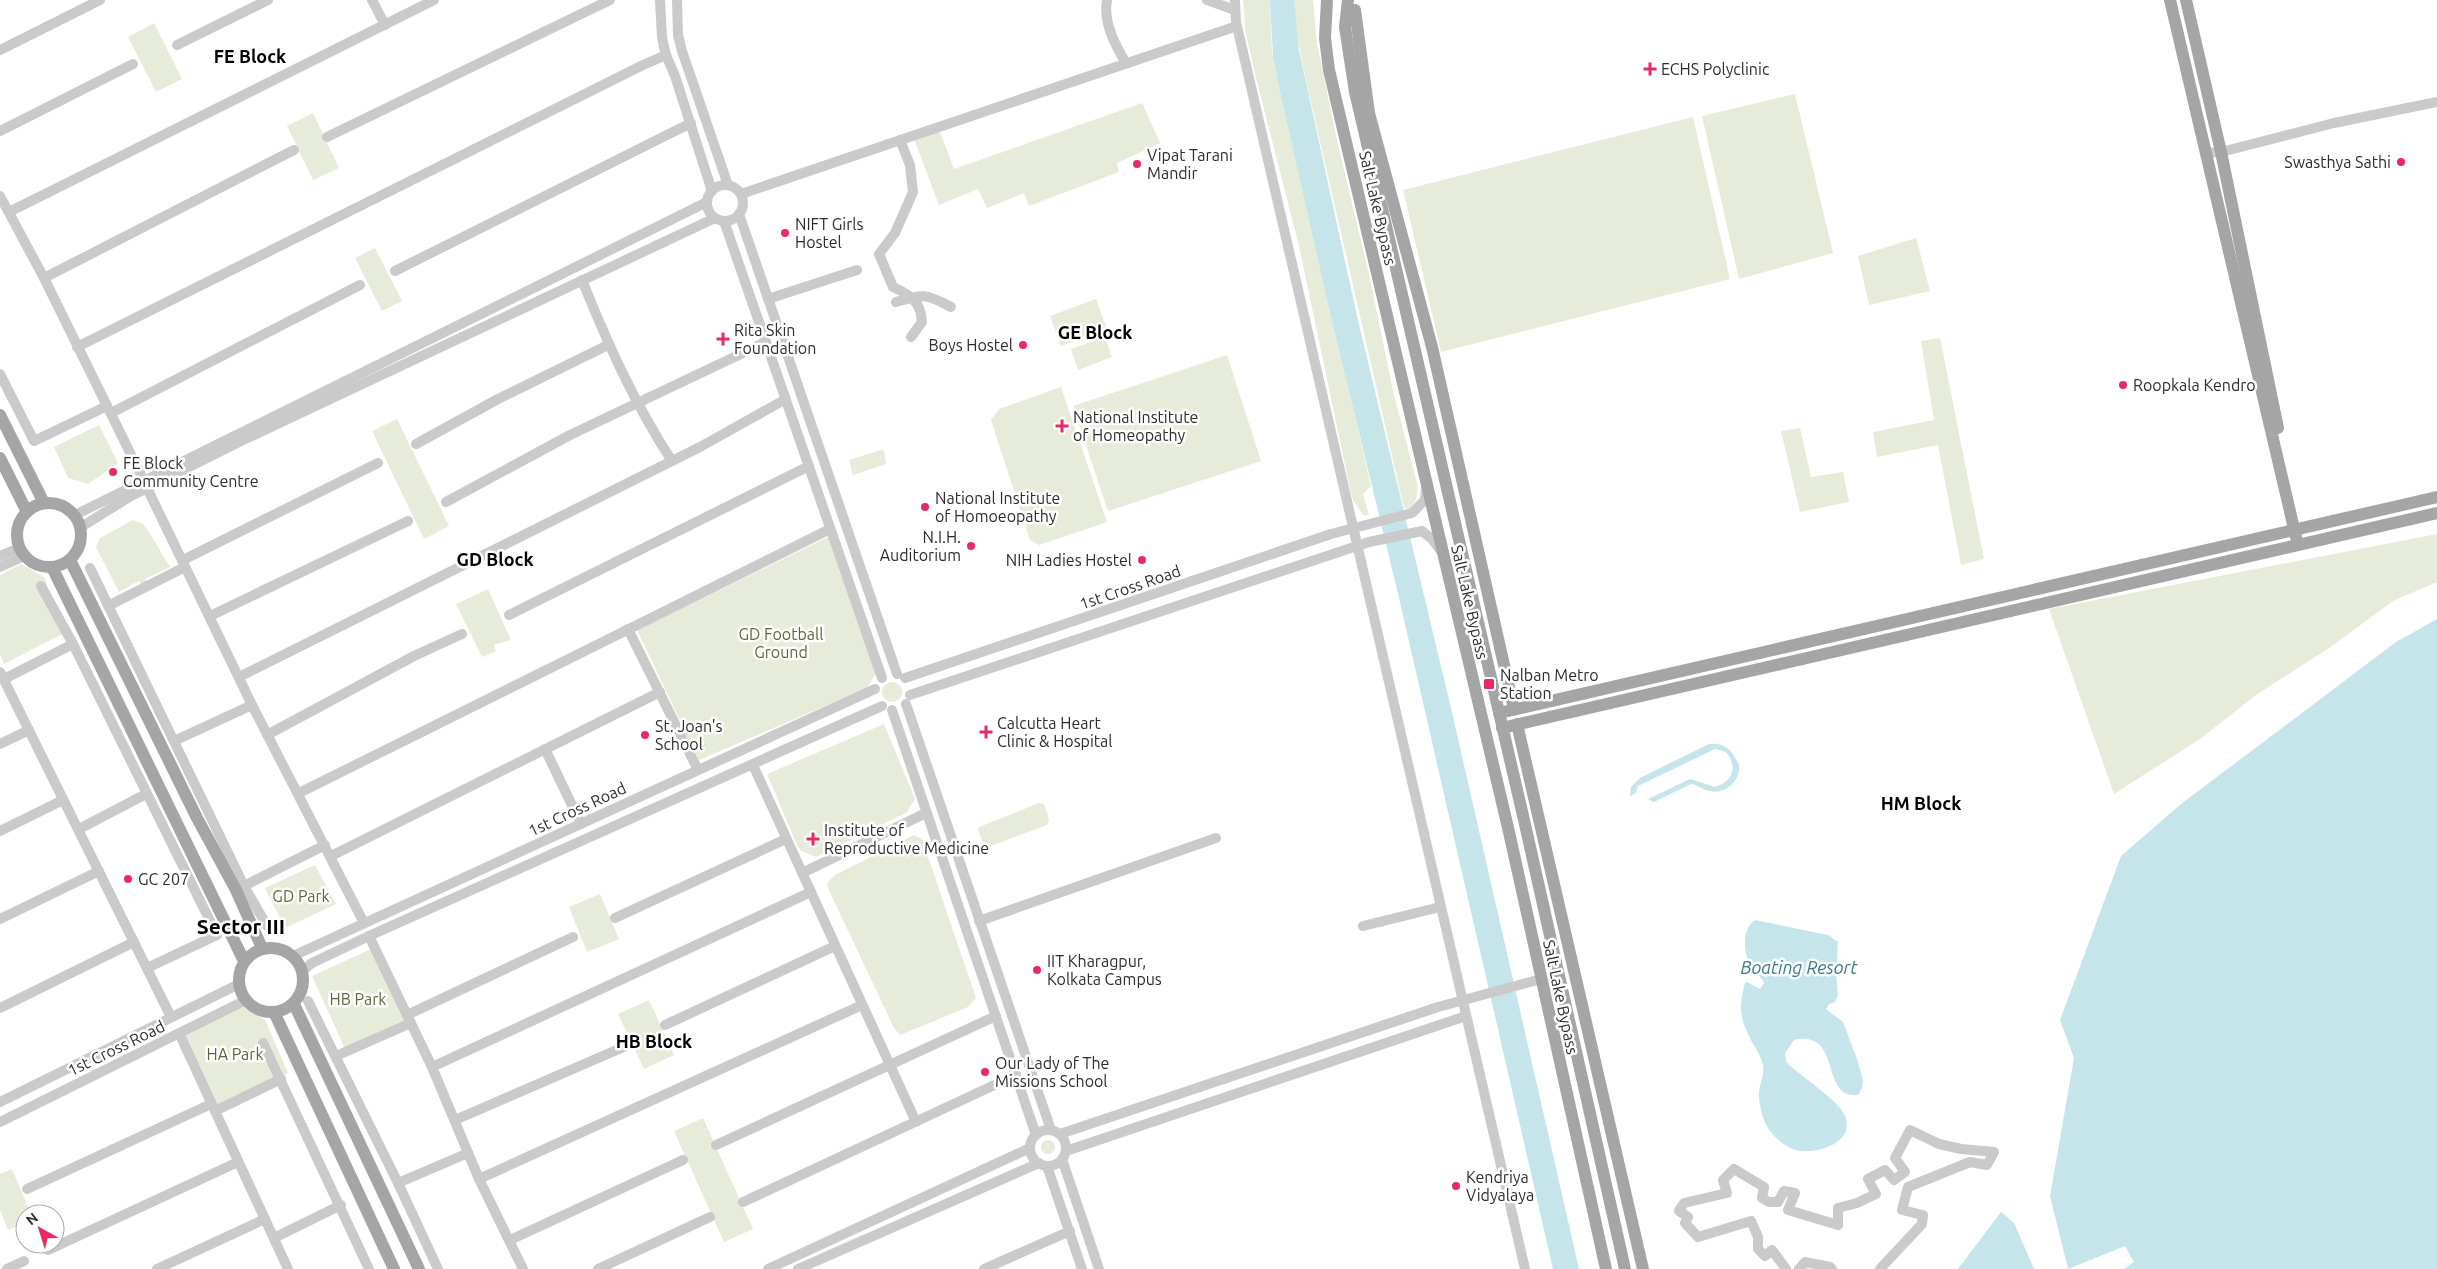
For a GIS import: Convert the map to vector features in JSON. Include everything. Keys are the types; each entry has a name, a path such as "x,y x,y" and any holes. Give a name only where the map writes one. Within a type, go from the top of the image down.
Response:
{"main road":[{"name":"Salt Lake Bypass","path":"1327,0 1326,38 1329,70 1509,832 1606,1269"},
{"path":"2170,0 2205,153 2299,528"},
{"path":"2186,0 2221,152 2302,544"},
{"name":"Salt Lake Bypass","path":"1351,3 1345,27 1347,48 1370,158 1625,1269"},
{"name":"Salt Lake Bypass","path":"1351,3 1369,113 1461,468 1514,709"},
{"path":"2182,50 2197,46"},
{"path":"1370,158 1385,175"},
{"path":"1358,189 1377,186"},
{"path":"1412,340 1421,308"},
{"path":"0,415 44,503"},
{"path":"0,458 27,512"},
{"path":"1498,713 2437,497"},
{"path":"44,503 61,504 75,515 81,527 81,541 70,560 52,567 40,566 21,552 18,528 27,512 44,503"},
{"path":"1502,728 2437,513"},
{"path":"70,560 197,818 236,890 262,948"},
{"path":"52,567 244,961"},
{"path":"1466,572 1486,588"},
{"path":"2077,579 2080,595"},
{"name":"Salt Lake Bypass","path":"1517,724 1643,1269"},
{"path":"262,948 283,949 293,956 302,971 303,986 294,1004 283,1011 262,1011 246,1000 239,984 239,973 244,961 262,948"},
{"path":"1541,979 1574,973"},
{"path":"294,1004 419,1269"},
{"path":"274,1012 394,1269"}],"street":[{"path":"0,50 100,0"},
{"path":"177,45 268,0"},
{"path":"372,0 385,25"},
{"path":"9,212 434,0"},
{"path":"327,136 610,0"},
{"path":"660,0 662,38 666,55 691,123 712,190"},
{"path":"677,0 678,35 682,51 728,185"},
{"path":"1107,0 1106,7 1115,45 1126,63"},
{"path":"1207,0 1235,5 1237,26 1525,1269"},
{"path":"740,194 1237,26"},
{"path":"78,347 642,65 666,55"},
{"path":"0,131 133,64"},
{"path":"2205,153 2221,152 2334,123 2437,102"},
{"path":"395,271 691,123"},
{"path":"900,140 910,166 913,192 895,233 880,254 893,287 908,294 921,310 922,322 911,337"},
{"path":"44,278 294,150"},
{"path":"348,385 532,304 633,256 720,219 730,220 739,214 742,207 740,194 728,185 721,185 712,190 707,202 708,210 720,219 772,358 882,678"},
{"path":"0,196 44,278 252,705 299,793 364,923"},
{"path":"75,515 146,485 348,385 525,292 707,202"},
{"path":"739,214 901,676 909,683 908,700 979,921 1056,1132 1064,1139 1064,1155 1099,1269"},
{"path":"626,242 633,256"},
{"path":"768,299 857,270"},
{"path":"582,280 608,345 650,427 672,461"},
{"path":"0,374 34,441 109,409 360,285"},
{"path":"525,292 532,304"},
{"path":"896,302 919,294 935,298 951,307"},
{"path":"446,502 570,435 766,342"},
{"path":"416,444 498,399 608,345"},
{"path":"772,358 787,353"},
{"path":"239,677 672,461 786,399"},
{"path":"108,606 184,564 378,463"},
{"path":"509,615 808,466"},
{"path":"81,527 146,485"},
{"name":"1st Cross Road","path":"901,676 1015,641 1365,524 1412,513 1425,500 1426,485"},
{"path":"210,616 408,521"},
{"path":"299,793 830,529"},
{"name":"1st Cross Road","path":"908,700 1021,658 1369,542 1422,531 1432,539 1442,554"},
{"path":"0,556 21,552"},
{"path":"0,567 21,552"},
{"path":"1238,566 1243,583"},
{"path":"90,568 244,886 267,926"},
{"path":"42,586 73,644 217,935 147,968"},
{"path":"628,628 698,770"},
{"path":"267,735 414,656 462,634"},
{"path":"1015,641 1021,658"},
{"path":"73,644 2,675 171,1017"},
{"path":"901,676 889,674 882,678 875,689 876,698 882,706 892,710 1036,1135"},
{"name":"1st Cross Road","path":"293,956 875,689"},
{"path":"331,856 660,692"},
{"path":"892,710 908,700"},
{"path":"174,741 252,705"},
{"name":"1st Cross Road","path":"302,971 312,963 369,936 882,706"},
{"path":"1514,709 1517,724"},
{"path":"0,744 29,730"},
{"path":"545,749 581,824"},
{"path":"753,765 916,1122"},
{"path":"79,829 146,794"},
{"path":"644,795 651,810"},
{"path":"0,831 63,800"},
{"path":"802,873 926,812"},
{"path":"979,921 1216,838"},
{"path":"615,918 786,839"},
{"path":"543,841 549,856"},
{"path":"244,886 325,845"},
{"path":"0,919 98,871"},
{"path":"432,1067 811,892"},
{"path":"413,900 420,913"},
{"path":"960,911 975,906"},
{"path":"1362,926 1440,907"},
{"path":"369,936 432,1067 479,1179 523,1269"},
{"path":"336,1056 574,937"},
{"path":"0,1008 134,942"},
{"path":"665,1025 835,946"},
{"path":"768,1269 1030,1148 1036,1135 1045,1130 1056,1132 1462,1000 1541,979"},
{"path":"0,1102 239,984"},
{"name":"1st Cross Road","path":"0,1122 246,1000"},
{"path":"308,1000 438,1269"},
{"path":"479,1179 862,1005"},
{"path":"716,1145 996,1016"},
{"path":"798,1269 1043,1165 1054,1165 1064,1155 1466,1016"},
{"path":"180,1033 288,1269"},
{"path":"130,1038 137,1054"},
{"path":"263,1043 341,1205 369,1269"},
{"path":"455,1120 626,1046"},
{"path":"743,1202 1016,1075"},
{"path":"27,1189 281,1079"},
{"path":"1786,1269 1772,1250 1765,1256 1758,1249 1758,1237 1752,1221 1698,1237 1685,1223 1688,1217 1679,1212 1684,1203 1727,1193 1723,1180 1734,1169 1764,1187 1762,1198 1769,1202 1778,1202 1784,1191 1795,1193 1788,1210 1838,1225 1838,1208 1857,1203 1876,1194 1868,1179 1885,1170 1894,1180 1905,1172 1894,1158 1910,1130 1939,1144 1961,1149 1994,1152 1987,1165 1970,1162 1908,1187 1902,1210 1923,1215 1922,1224 1880,1269"},
{"path":"1030,1148 1035,1160 1043,1165 1070,1231 1082,1269"},
{"path":"398,1183 468,1153"},
{"path":"510,1240 683,1160"},
{"path":"65,1242 238,1162"},
{"path":"274,1238 341,1205"},
{"path":"598,1269 710,1217"},
{"path":"157,1269 265,1220"},
{"path":"984,1269 1070,1231"},
{"path":"814,1248 818,1260"},
{"path":"7,1269 24,1261"},
{"path":"1799,1269 1806,1262 1830,1266 1832,1269"}],"green space":[{"path":"1243,0 1270,0 1272,53 1371,486 1363,494 1369,515 1363,515 1352,498 1299,246 1245,30"},
{"path":"1294,0 1313,0 1317,44 1338,145 1369,274 1393,391 1418,487 1416,500 1409,509 1404,508 1305,76 1295,25"},
{"path":"154,23 182,79 156,92 128,37"},
{"path":"1795,94 1833,253 1739,279 1702,116"},
{"path":"1142,103 1160,143 1117,163 1119,172 1029,206 1024,193 987,208 978,189 939,205 914,139 940,132 954,169"},
{"path":"313,113 339,168 313,180 287,126"},
{"path":"1693,117 1730,279 1441,352 1403,190"},
{"path":"1916,238 1930,291 1869,305 1858,256"},
{"path":"375,248 402,301 382,311 355,258"},
{"path":"1096,299 1107,329 1061,346 1050,316"},
{"path":"1105,337 1112,357 1078,370 1071,349"},
{"path":"1940,338 1984,559 1961,565 1938,445 1877,457 1873,432 1934,420 1921,341"},
{"path":"1227,355 1261,461 1108,511 1073,406"},
{"path":"1061,387 1107,522 1039,545 1030,540 991,420 999,409"},
{"path":"397,419 449,526 424,539 372,431"},
{"path":"99,425 118,463 88,484 68,478 54,447"},
{"path":"1800,428 1811,477 1843,472 1849,502 1800,512 1781,431"},
{"path":"881,450 884,451 886,464 853,475 849,460"},
{"path":"133,520 143,524 147,529 170,567 145,579 148,585 143,587 139,581 119,592 96,547 100,538"},
{"path":"2437,534 2437,582 2393,601 2332,646 2256,695 2200,739 2114,794 2049,609"},
{"name":"GD Football Ground","path":"828,537 876,673 867,688 699,760 637,630"},
{"path":"21,564 44,577 64,633 4,664 0,654 0,575"},
{"path":"488,589 511,640 494,645 496,651 482,657 456,604"},
{"path":"892,682 899,685 902,692 899,699 892,702 885,699 882,692 885,685"},
{"path":"884,724 915,799 906,813 816,857 801,851 767,774"},
{"path":"1039,803 1044,804 1049,819 1047,825 985,848 978,829 979,827"},
{"path":"914,835 922,839 976,998 968,1007 900,1035 894,1028 827,886 835,875"},
{"name":"GD Park","path":"315,865 336,904 285,928 265,888"},
{"path":"600,894 619,939 587,952 569,907"},
{"name":"HB Park","path":"371,949 406,1024 346,1051 312,976"},
{"path":"649,1000 674,1055 644,1069 618,1014"},
{"name":"HA Park","path":"243,1007 265,1020 288,1073 215,1106 184,1036"},
{"path":"703,1118 753,1229 724,1242 674,1131"},
{"path":"1045,1140 1051,1140 1055,1147 1051,1154 1045,1154 1041,1150 1041,1144"},
{"path":"12,1169 27,1204 15,1204 15,1227 8,1230 0,1210 0,1174"}],"water":[{"path":"1270,0 1294,0 1299,50 1357,316 1451,708 1579,1269 1553,1269 1280,91 1273,57"},
{"path":"2437,619 2437,1269 2124,1269 2134,1262 2125,1246 2068,1269 2050,1196 2074,1058 2060,1020 2121,856 2181,804 2396,642"},
{"path":"1709,744 1720,744 1728,748 1739,765 1738,776 1727,788 1716,792 1691,784 1654,802 1648,799 1690,779 1715,787 1726,782 1732,773 1732,763 1726,752 1715,749 1638,786 1636,793 1630,796 1631,787 1640,778"},
{"name":"Boating Resort","path":"1755,920 1828,935 1838,942 1836,974 1838,995 1835,1002 1829,1004 1826,1009 1843,1022 1857,1059 1863,1080 1862,1088 1858,1095 1846,1094 1838,1087 1826,1054 1819,1045 1809,1039 1794,1040 1785,1053 1786,1062 1835,1102 1845,1116 1847,1125 1841,1139 1835,1144 1818,1150 1801,1151 1788,1147 1770,1131 1762,1114 1759,1094 1763,1065 1745,1028 1741,1008 1745,983 1747,982 1760,989 1764,983 1752,968 1745,949 1747,929"},
{"path":"2001,1212 2014,1223 2034,1269 1958,1269"}],"place":[{"name":"ECHS Polyclinic","path":"1650,69"},
{"name":"Swasthya Sathi","path":"2401,162"},
{"name":"Vipat Tarani Mandir","path":"1137,164"},
{"name":"NIFT Girls Hostel","path":"785,233"},
{"name":"Rita Skin Foundation","path":"723,339"},
{"name":"Boys Hostel","path":"1023,345"},
{"name":"Roopkala Kendro","path":"2123,385"},
{"name":"National Institute of Homeopathy","path":"1062,426"},
{"name":"FE Block Community Centre","path":"113,472"},
{"name":"National Institute of Homoeopathy","path":"925,507"},
{"name":"N.I.H. Auditorium","path":"971,546"},
{"name":"NIH Ladies Hostel","path":"1142,560"},
{"name":"Nalban Metro Station","path":"1489,684"},
{"name":"Calcutta Heart Clinic & Hospital","path":"986,732"},
{"name":"St. Joan's School","path":"645,735"},
{"name":"Institute of Reproductive Medicine","path":"813,839"},
{"name":"GC 207","path":"128,879"},
{"name":"IIT Kharagpur, Kolkata Campus","path":"1037,970"},
{"name":"Our Lady of The Missions School","path":"985,1072"},
{"name":"Kendriya Vidyalaya","path":"1456,1186"}],"district":[{"name":"FE Block","path":"250,57"},
{"name":"GE Block","path":"1095,333"},
{"name":"GD Block","path":"495,560"},
{"name":"HM Block","path":"1921,804"},
{"name":"Sector III","path":"241,927"},
{"name":"HB Block","path":"654,1042"}]}
